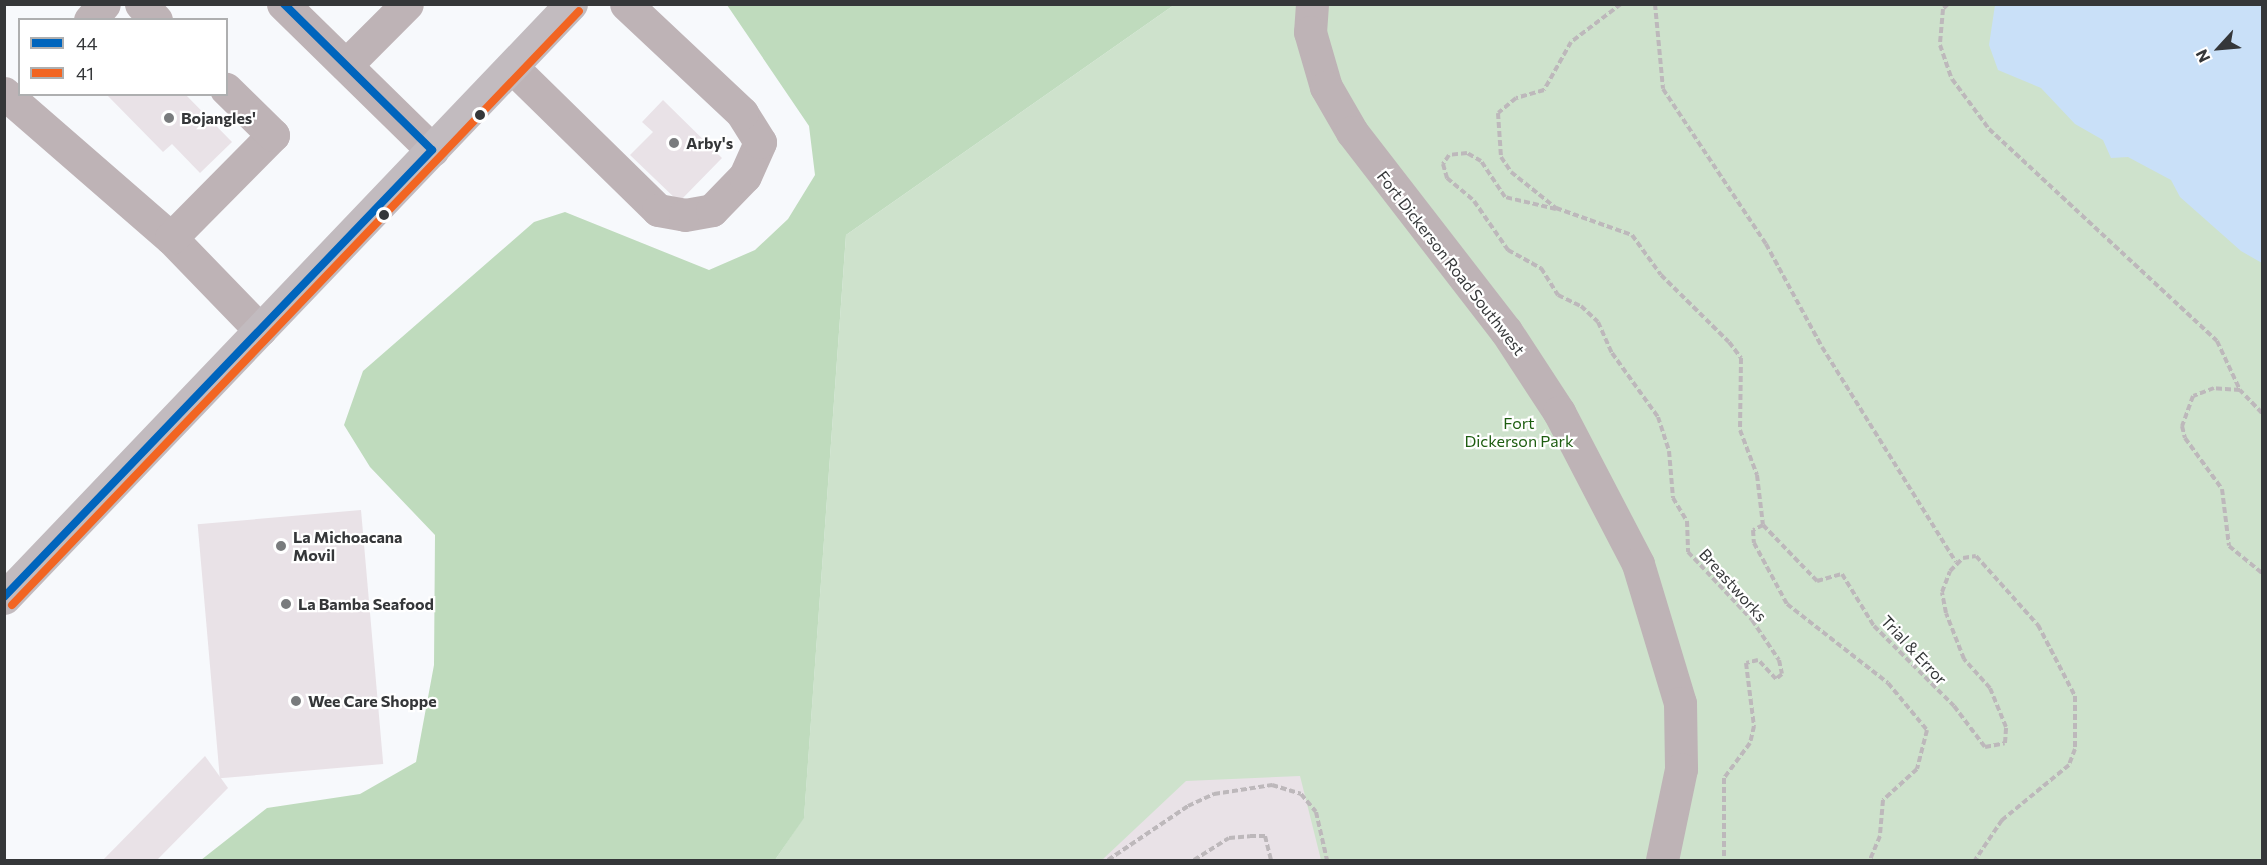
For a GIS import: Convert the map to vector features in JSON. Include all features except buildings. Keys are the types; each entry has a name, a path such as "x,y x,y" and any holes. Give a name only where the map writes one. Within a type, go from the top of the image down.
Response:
{"highway":[{"path":"4,598 512,67 556,10"}],"street":[{"path":"92,18 104,4"},
{"path":"141,4 154,18"},
{"path":"283,4 432,150"},
{"path":"512,67 658,210 685,215 712,210 745,176 760,142 742,113 626,4"},
{"name":"Fort Dickerson Road Southwest","path":"1311,4 1310,32 1326,87 1352,132 1506,331 1559,412 1638,564 1680,703 1681,769 1662,861"},
{"path":"346,65 391,10"},
{"path":"171,238 273,135 228,91"},
{"path":"15,95 171,238 260,330"}],"path":[{"path":"1621,4 1570,42 1554,64 1544,90 1516,98 1498,113 1501,157 1511,172 1556,208 1632,235 1661,275 1742,358 1740,430 1757,475 1763,525"},
{"path":"1655,4 1663,89 1766,244 1822,347 1956,562 1976,556 1999,576 2064,668 2079,715 2069,765 2002,820 1975,861"},
{"path":"1948,4 1943,9 1940,45 1952,79 1989,129 2217,341 2240,390 2262,413"},
{"name":"Breastworks","path":"1556,208 1505,197 1481,161 1467,153 1449,155 1443,164 1447,178 1474,201 1508,250 1541,268 1558,295 1581,306 1598,322 1612,353 1658,417 1668,451 1673,498 1687,521 1688,552 1752,620 1782,666 1776,679 1758,660 1746,663 1754,726 1750,743 1724,778 1724,861"},
{"path":"2240,390 2201,391 2188,405 2182,426 2184,438 2222,489 2229,546 2262,573"},
{"name":"Breastworks","path":"1763,525 1753,530 1754,543 1787,604 1888,683 1927,730 1917,769 1883,800 1880,836 1870,861"},
{"name":"Trial & Error","path":"1763,525 1817,581 1836,572 1845,577 1885,640 1954,706 1979,743 1992,749 2005,743 2006,727 1990,688 1964,659 1946,613 1942,592 1956,562"},
{"path":"1108,861 1188,806 1214,794 1272,785 1301,794 1316,812 1327,861"},
{"path":"1194,861 1229,838 1250,836 1265,836 1271,861"}],"green space":[{"path":"727,5 1174,5 846,235 804,818 775,860 201,860 267,808 360,794 416,762 434,665 435,535 370,467 344,425 363,371 534,222 565,212 709,270 755,250 788,219 815,175 809,126"},
{"name":"Fort Dickerson Park","path":"1174,5 2262,5 2262,860 775,860 804,817 846,235"}],"water":[{"path":"1995,5 2262,5 2262,263 2241,251 2180,197 2171,180 2128,157 2111,158 2103,140 2075,124 2041,88 1998,70 1989,45"}],"transit line":[{"name":"44","path":"4,597 432,150 284,4"},
{"name":"41","path":"12,605 579,11"}],"place":[{"name":"Bojangles'","path":"169,118"},
{"name":"Arby's","path":"674,143"},
{"name":"La Michoacana Movil","path":"281,546"},
{"name":"La Bamba Seafood","path":"286,604"},
{"name":"Wee Care Shoppe","path":"296,701"}]}
